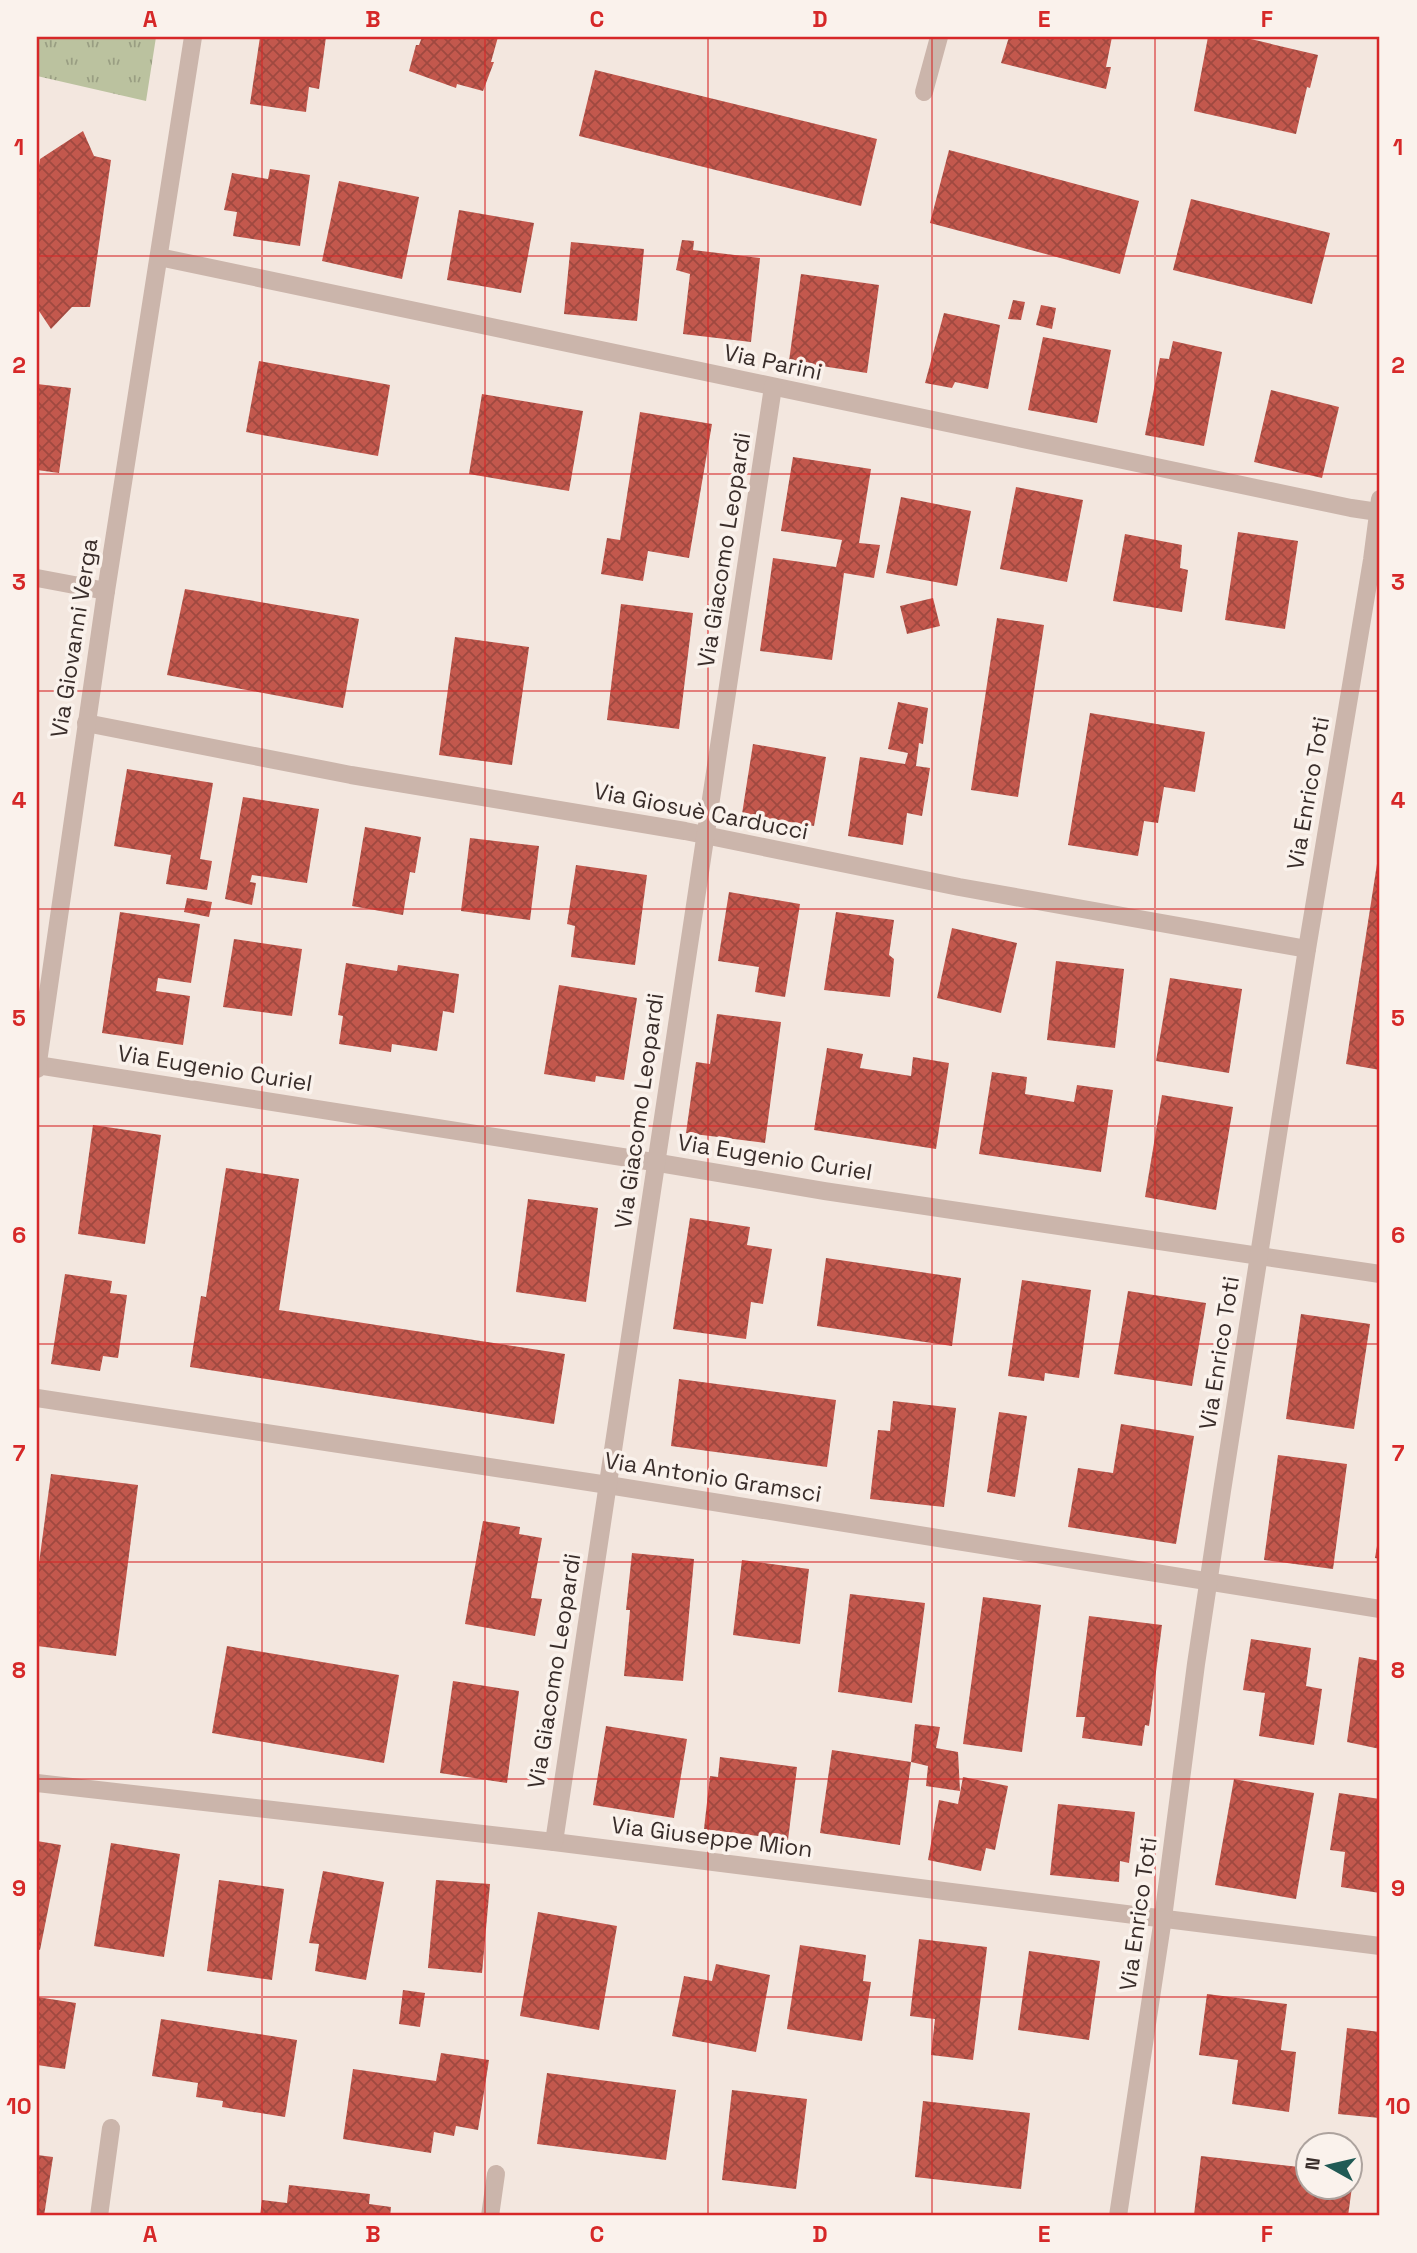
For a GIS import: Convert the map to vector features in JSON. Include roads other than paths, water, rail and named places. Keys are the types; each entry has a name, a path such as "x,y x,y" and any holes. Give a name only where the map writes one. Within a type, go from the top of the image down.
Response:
{"street":[{"name":"Via Giovanni Verga","path":"37,1067 86,723 193,37"},
{"path":"924,92 939,37"},
{"name":"Via Parini","path":"159,257 1351,508 1379,505"},
{"name":"Via Giacomo Leopardi","path":"554,1842 774,387"},
{"name":"Via Enrico Toti","path":"1118,2216 1258,1255 1307,949 1376,560 1379,505"},
{"path":"37,578 106,591"},
{"name":"Via Giosuè Carducci","path":"86,723 351,775 705,834 959,887 1307,949"},
{"name":"Via Eugenio Curiel","path":"37,1067 657,1162 825,1191 1380,1274"},
{"name":"Via Antonio Gramsci","path":"37,1398 608,1485 1380,1609"},
{"name":"Via Giuseppe Mion","path":"37,1783 554,1842 1380,1946"},
{"path":"99,2216 111,2128"},
{"path":"490,2216 496,2174"}]}
